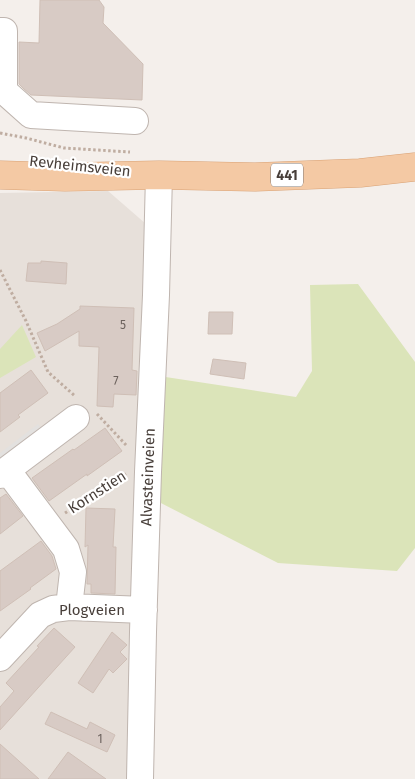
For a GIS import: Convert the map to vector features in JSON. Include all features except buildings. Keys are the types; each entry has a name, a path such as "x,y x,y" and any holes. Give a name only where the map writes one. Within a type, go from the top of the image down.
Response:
{"main road":[{"name":"Revheimsveien","path":"0,158 67,162 159,175"},
{"name":"Revheimsveien","path":"0,175 65,177 159,175 264,176 360,173 415,168"}],"street":[{"path":"0,31 4,31 4,91 31,115 134,121"},
{"name":"Alvasteinveien","path":"132,775 144,610 159,175"},
{"path":"69,608 73,572 66,549 4,472 76,418"},
{"name":"Plogveien","path":"0,658 40,615 53,609 144,610"}],"path":[{"path":"0,134 26,138 64,148 132,152"},
{"name":"Kornstien","path":"48,525 134,468 148,472"}],"shaded area":[{"path":"108,191 146,224 132,779 0,779 0,193"},
{"path":"38,424 47,434 0,464 0,453"}],"green space":[{"path":"358,284 415,362 415,548 397,571 278,563 155,500 159,376 296,397 312,371 310,285"},
{"path":"22,325 36,357 0,378 0,349"}]}
